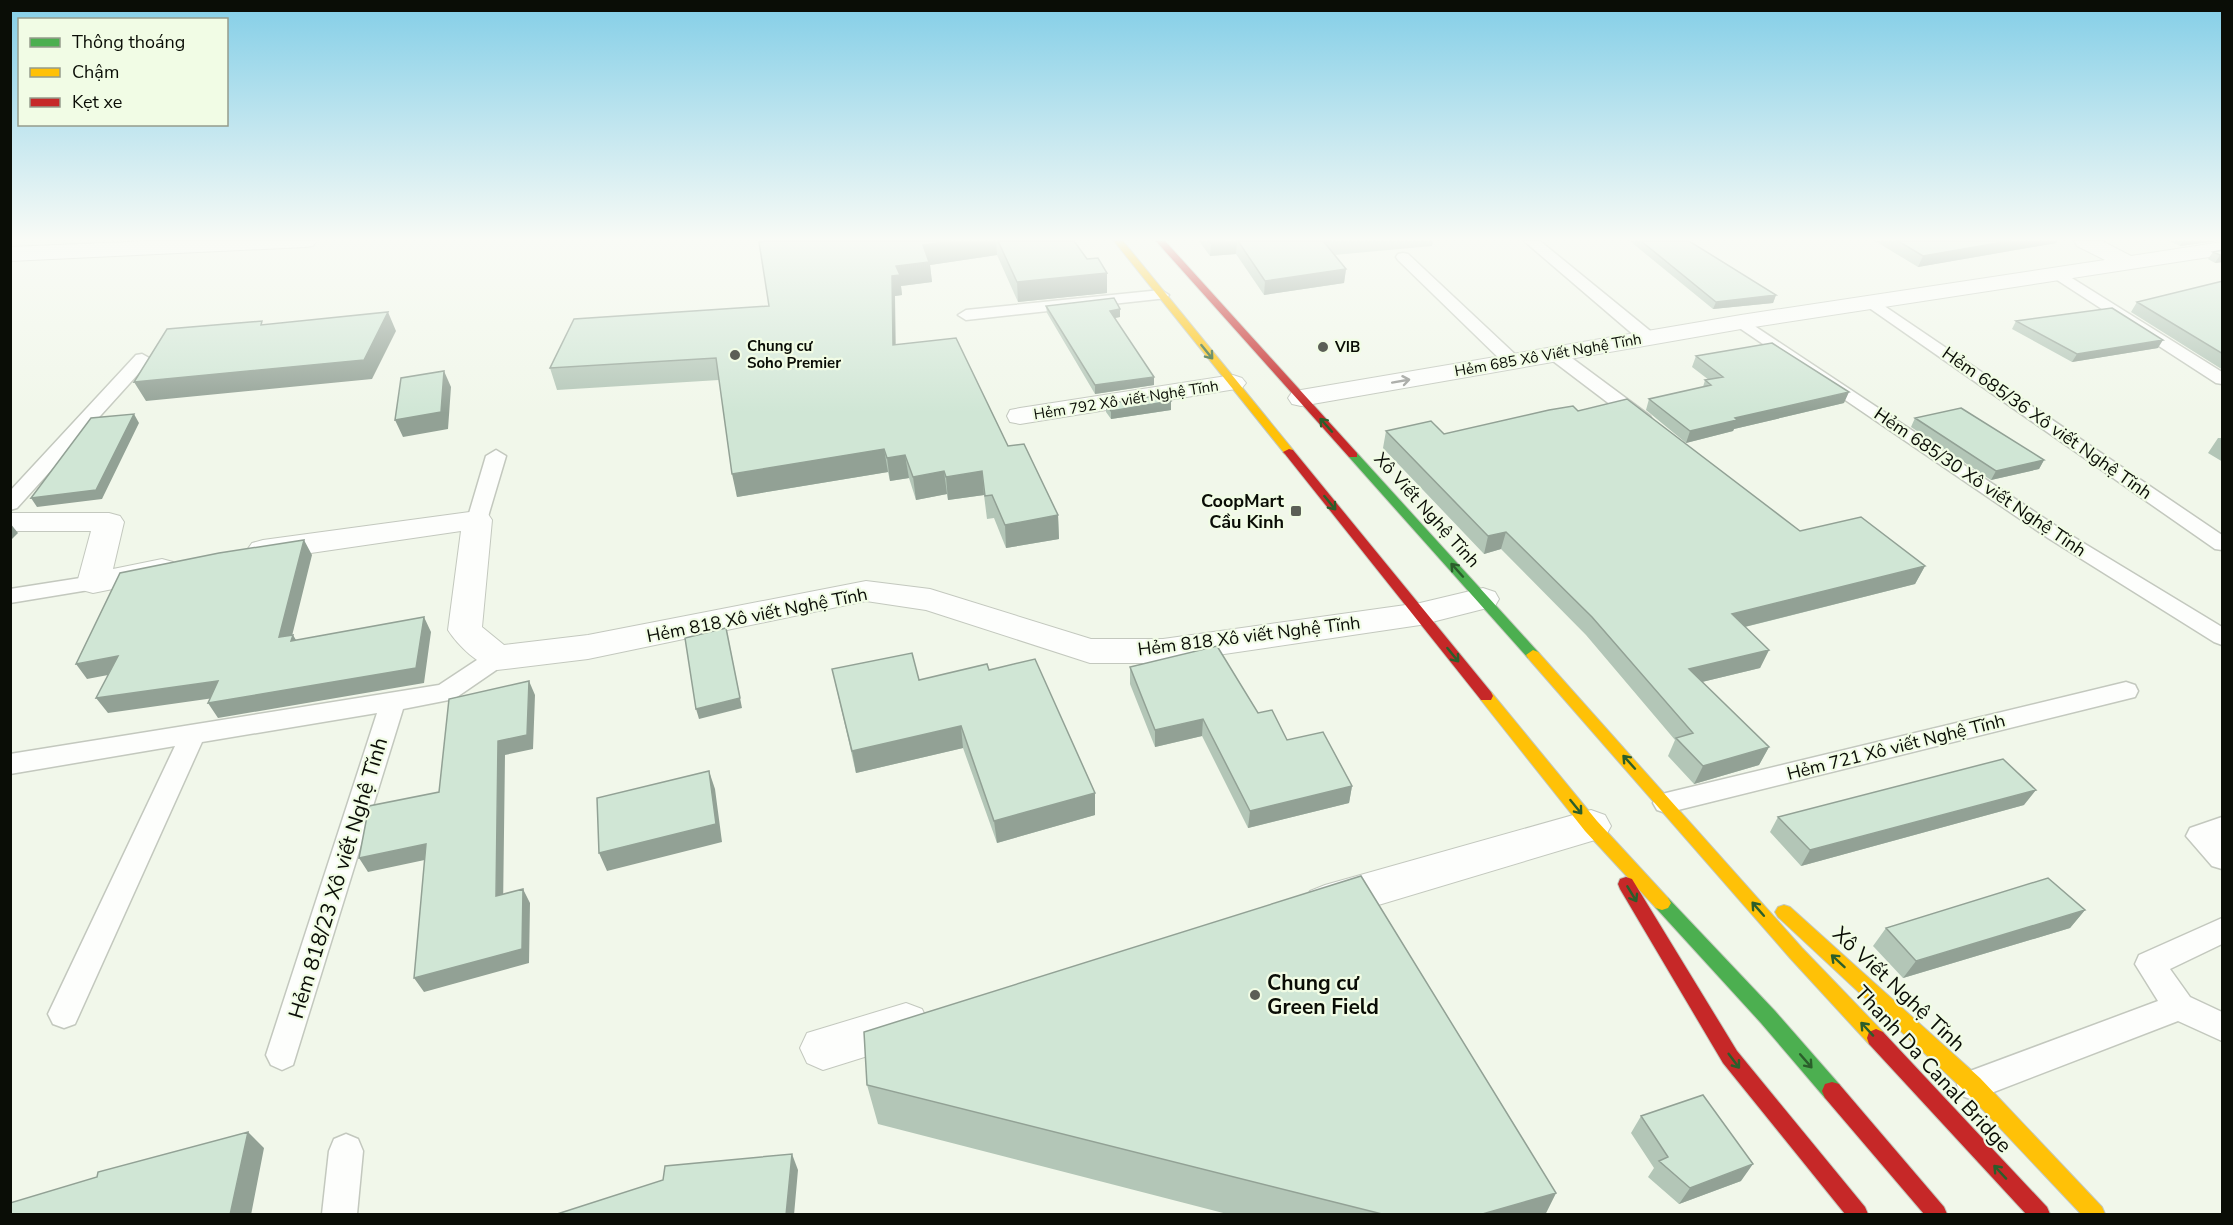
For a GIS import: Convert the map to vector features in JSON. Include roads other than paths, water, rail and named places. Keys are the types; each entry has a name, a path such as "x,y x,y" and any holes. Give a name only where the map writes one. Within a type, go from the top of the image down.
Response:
{"main road":[{"path":"1164,298 1591,826 1768,1017 1937,1215"},
{"name":"Xô Viết Nghệ Tĩnh","path":"1212,298 1666,803 1796,953"},
{"name":"Xô Viết Nghệ Tĩnh","path":"1666,803 1754,884"},
{"path":"1591,826 1730,1057 1858,1215"},
{"name":"Xô Viết Nghệ Tĩnh","path":"1772,900 1973,1085 2095,1215"},
{"name":"Thanh Da Canal Bridge","path":"1796,953 2040,1215"}],"street":[{"name":"Hẻm 685 Xô Viết Nghệ Tĩnh","path":"1302,398 1741,322 1898,298"},
{"name":"Hẻm 792 Xô viết Nghệ Tĩnh","path":"1020,416 1233,383"},
{"path":"239,554 477,520 465,630 497,658"},
{"path":"10,522 108,522 93,583 194,562"},
{"name":"Hẻm 818 Xô viết Nghệ Tĩnh","path":"497,658 588,647 866,591 930,600 1090,651 1163,651 1420,614 1483,599"},
{"path":"1293,912 1591,826"},
{"path":"823,1048 938,1015"}],"lane":[{"path":"966,315 1130,298"},
{"path":"1446,298 1512,362"},
{"path":"1600,298 1648,338"},
{"path":"2096,298 2223,379"},
{"name":"Hẻm 685/36 Xô viết Nghệ Tĩnh","path":"1871,302 2223,544"},
{"name":"Hẻm 685/30 Xô viết Nghệ Tĩnh","path":"1741,322 2055,534 2222,637"},
{"path":"1555,354 1658,431"},
{"path":"10,504 142,359"},
{"path":"477,520 496,456"},
{"path":"10,596 93,583"},
{"path":"10,764 445,693 497,658"},
{"name":"Hẻm 721 Xô viết Nghệ Tĩnh","path":"1666,803 2126,691"},
{"name":"Hẻm 818/23 Xô viết Nghệ Tĩnh","path":"282,1056 393,702"},
{"path":"64,1014 193,734"},
{"path":"2223,828 2200,836 2223,858"},
{"path":"2223,930 2150,964 2180,1007 2223,1027"},
{"path":"1973,1085 2180,1007"},
{"path":"339,1215 346,1151"}],"place":[{"name":"VIB","path":"1323,347"},
{"name":"Chung cư Soho Premier","path":"735,355"},
{"name":"CoopMart Cầu Kinh","path":"1296,511"},
{"name":"Chung cư Green Field","path":"1255,995"}]}
